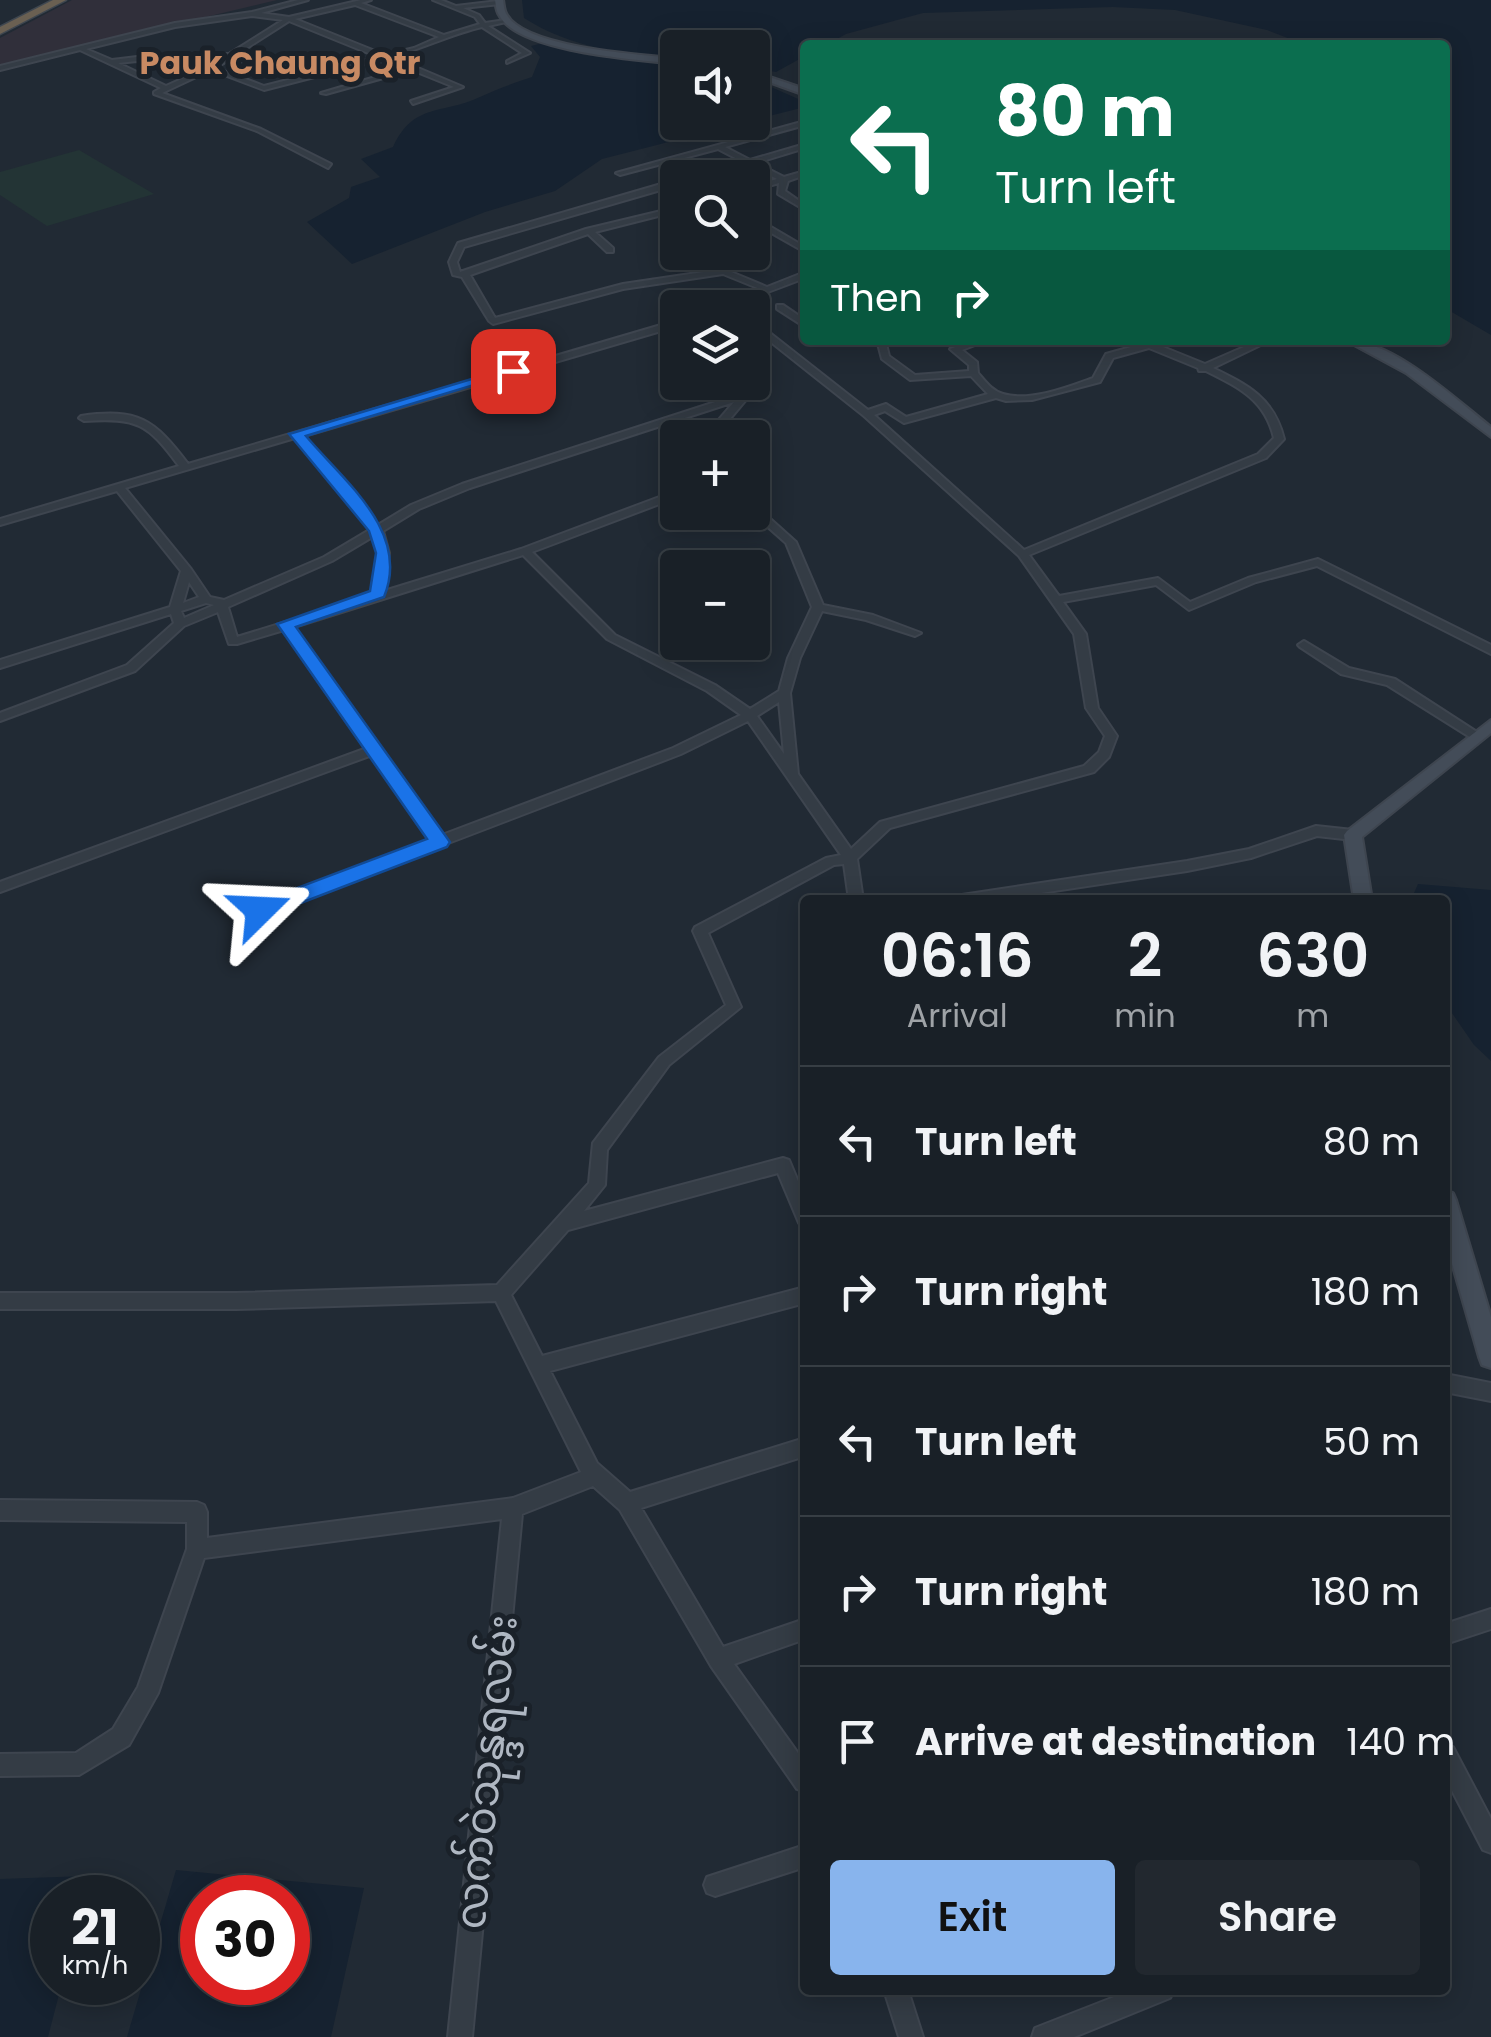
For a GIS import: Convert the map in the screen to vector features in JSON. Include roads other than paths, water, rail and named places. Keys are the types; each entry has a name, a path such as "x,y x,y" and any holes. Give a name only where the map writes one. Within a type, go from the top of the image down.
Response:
{"highway":[{"path":"0,31 61,0"}],"street":[{"path":"0,68 175,24 252,14 305,0"},
{"path":"328,166 259,130 156,93 211,68 289,19 368,0"},
{"path":"436,0 477,16 528,53 509,62"},
{"path":"454,7 498,1 504,20 528,34 576,48 660,60"},
{"path":"355,3 443,37"},
{"path":"252,14 289,19 460,86 413,102"},
{"path":"211,68 264,88 387,57 504,20"},
{"path":"82,49 165,88"},
{"path":"227,56 270,66"},
{"path":"109,63 136,59 194,76"},
{"path":"324,93 415,67"},
{"path":"770,79 800,90"},
{"path":"620,173 800,123"},
{"path":"720,147 748,160"},
{"path":"763,160 800,148"},
{"path":"770,172 784,180"},
{"path":"770,184 800,175"},
{"path":"784,180 781,192 800,205"},
{"path":"660,187 461,245 453,262 457,275 465,274 589,231 660,213"},
{"path":"770,229 800,247"},
{"path":"589,231 610,250"},
{"path":"465,274 493,321 623,287 724,272 766,289 800,277"},
{"path":"780,308 800,321"},
{"path":"0,522 660,328"},
{"path":"0,1300 236,1301 501,1293 534,1262 560,1224 598,1186 599,1148 664,1061 734,1007 700,931 831,862 850,858 885,825 1089,768 1105,754 1111,736 1092,708 1080,634 1023,554 868,414 770,336"},
{"path":"882,345 885,358 913,378 973,373 996,396"},
{"path":"949,345 974,364 973,373"},
{"path":"956,350 970,345"},
{"path":"868,414 886,407 904,420 996,396 1014,398 1068,390 1098,380 1109,356 1151,345 1264,401 1278,421 1279,438 1262,456 1023,554"},
{"path":"1202,370 1255,345"},
{"path":"1361,345 1410,370 1491,433"},
{"path":"0,717 131,668 180,624 328,558 415,507 466,486 730,400"},
{"path":"723,420 741,400"},
{"path":"84,418 116,416 154,427 184,467"},
{"path":"296,434 376,530 384,553 378,594"},
{"path":"119,487 206,599"},
{"path":"221,603 233,642 525,550 660,501"},
{"path":"770,524 791,542 818,607 794,658 784,693 793,778"},
{"path":"525,550 612,637 711,688 750,716 850,858 855,895"},
{"path":"1058,600 1158,581 1188,607 1252,580 1318,562 1491,650"},
{"path":"180,624 176,609 187,571"},
{"path":"0,664 206,599 221,603"},
{"path":"818,607 914,633"},
{"path":"286,624 440,842"},
{"path":"995,895 1186,866 1251,853 1316,831 1353,835 1484,731 1391,682 1345,671 1304,645"},
{"path":"260,910 677,751 750,716 784,693"},
{"path":"0,887 374,750"},
{"path":"1353,835 1362,895"},
{"path":"560,1224 783,1165 800,1206"},
{"path":"1450,1217 1491,1357"},
{"path":"501,1293 596,1475 627,1503 718,1659 800,1774"},
{"path":"536,1366 800,1295"},
{"path":"1450,1384 1491,1392"},
{"path":"627,1503 800,1449"},
{"path":"197,1549 513,1508 596,1475"},
{"name":"လက်ဝဲသုန္ဒရလမ်း","path":"460,2037 513,1508"},
{"path":"0,1510 197,1512 197,1549 147,1693 121,1737 79,1764 0,1764"},
{"path":"1450,1632 1491,1619"},
{"path":"718,1659 800,1632"},
{"path":"1450,1764 1491,1842"},
{"path":"715,1885 800,1858"},
{"path":"898,1995 911,2037"},
{"path":"1044,2037 1149,1995"}],"water":[{"path":"522,0 1491,0 1491,335 1450,311 1450,40 1293,40 1267,30 1175,10 1113,7 923,13 835,40 800,40 800,59 776,72 770,71 770,30 660,30 660,57 579,43 524,18"},
{"path":"543,43 584,55 660,64 660,140 676,140 602,159 555,191 485,212 352,264 307,222 349,198 351,187 380,177 361,159 393,147 401,133 420,116 532,77 540,57 531,46"},
{"path":"770,87 800,100 800,108 770,116"},
{"path":"1418,884 1491,890 1491,1061 1474,1045 1450,1010 1450,895 1413,895"},
{"path":"176,1870 228,1875 180,1875 180,2005 310,2005 310,1883 364,1888 331,2037 127,2037 136,2005 160,2005 160,1925"},
{"path":"30,1878 30,2005 56,2005 48,2037 0,2037 0,1879"}],"district":[{"name":"Pauk Chaung Qtr","path":"280,62"}]}
